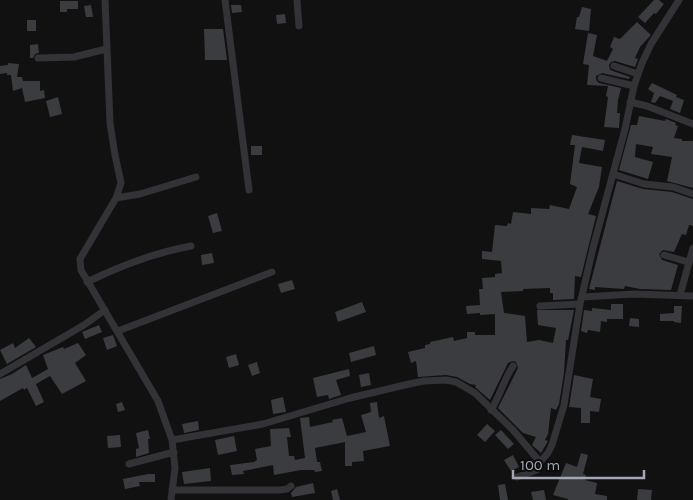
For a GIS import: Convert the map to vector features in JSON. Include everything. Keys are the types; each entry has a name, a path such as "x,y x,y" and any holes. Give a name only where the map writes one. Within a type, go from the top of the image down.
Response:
{"street":[{"path":"105,0 111,129 121,187 80,259 81,270 158,401 172,440 174,452 175,468 171,500"},
{"path":"225,0 249,190"},
{"path":"297,0 299,26"},
{"path":"517,477 535,471 548,453 561,420 581,300 634,86 651,44 679,0"},
{"path":"38,58 74,57 106,49"},
{"path":"614,66 638,74"},
{"path":"600,78 634,86"},
{"path":"630,102 647,106 693,124"},
{"path":"613,174 644,184 673,188 693,194"},
{"path":"116,198 140,194 196,177"},
{"path":"88,282 145,259 177,248 191,246"},
{"path":"680,295 693,248"},
{"path":"664,255 688,262"},
{"path":"118,330 272,272"},
{"path":"540,306 634,294 693,296"},
{"path":"0,374 84,325 105,310"},
{"path":"491,410 501,394 508,372 513,366"},
{"path":"172,440 263,424 350,398 424,381 456,382 470,389 513,430 540,462"},
{"path":"129,464 174,452"},
{"path":"172,490 280,490 291,486"}],"building":[{"path":"654,0 659,0 664,4 645,23 638,17"},
{"path":"60,1 78,1 78,9 67,9 67,12 60,12"},
{"path":"91,5 93,17 86,17 84,6"},
{"path":"231,5 241,5 242,12 232,13"},
{"path":"582,7 591,9 589,31 575,29 577,17 579,17"},
{"path":"285,14 286,23 277,24 276,15"},
{"path":"27,20 36,20 36,31 27,31"},
{"path":"637,22 651,35 640,47 635,58 638,59 635,67 615,61 609,65 610,70 630,77 629,79 602,73 596,76 596,80 599,83 621,88 617,113 620,113 619,128 604,127 608,86 587,85 589,65 583,64 588,33 597,35 593,56 607,61 613,49 610,47 614,37 620,39"},
{"path":"204,29 223,29 227,60 205,60"},
{"path":"38,44 39,53 30,58 30,45"},
{"path":"8,63 19,64 17,77 22,77 23,81 40,81 40,91 44,90 45,98 25,102 22,88 13,91 11,75 7,75 7,73 0,74 0,66 8,65"},
{"path":"652,83 684,100 680,113 670,109 673,101 660,96 655,103 651,102 654,93 648,89"},
{"path":"58,97 62,114 50,117 46,101"},
{"path":"639,116 665,121 666,119 676,123 675,125 678,126 674,138 682,139 682,141 693,141 693,188 667,181 672,157 651,154 653,147 636,144 635,157 653,162 648,179 619,170 631,125 637,125"},
{"path":"572,135 605,140 603,151 582,147 579,163 602,167 599,187 588,214 596,216 581,277 575,276 574,299 553,300 553,293 550,293 550,288 501,292 504,313 525,316 527,342 539,340 553,343 556,328 538,325 537,310 574,310 568,340 566,340 564,373 559,404 556,410 551,408 548,434 545,440 548,441 541,453 532,445 536,437 523,433 498,408 518,368 516,362 508,363 490,400 475,387 476,385 457,377 446,375 418,377 416,361 411,363 408,352 425,348 425,345 430,344 430,342 453,337 454,341 467,338 467,332 475,332 475,335 495,335 495,314 467,314 466,306 480,305 479,289 483,289 482,278 495,277 495,274 502,273 501,261 482,259 482,251 492,252 495,225 507,226 508,223 511,224 513,212 531,214 531,208 549,209 550,205 569,209 577,187 570,184 575,145 570,145"},
{"path":"251,146 262,146 262,155 251,155"},
{"path":"617,181 643,189 672,192 693,199 693,226 689,225 686,235 682,234 674,252 663,250 659,254 662,260 678,265 671,290 640,289 625,286 624,289 595,287 595,290 589,289"},
{"path":"217,213 222,231 213,233 208,216"},
{"path":"212,253 214,263 202,265 201,255"},
{"path":"292,280 295,289 281,293 278,284"},
{"path":"362,302 366,312 338,322 335,312"},
{"path":"611,304 623,304 623,319 607,319 607,322 601,321 600,332 588,330 587,333 581,331 584,310 592,311 592,308 611,310"},
{"path":"674,306 682,306 681,323 660,321 660,314 674,313"},
{"path":"630,318 639,319 639,327 629,326"},
{"path":"99,325 102,332 85,339 82,332"},
{"path":"113,335 117,346 107,350 103,338"},
{"path":"29,338 36,347 7,364 0,350 13,343 15,348"},
{"path":"78,343 86,355 75,363 86,381 62,394 50,376 36,384 44,402 36,406 27,388 24,390 23,388 0,401 0,379 26,365 32,378 48,369 43,355"},
{"path":"374,346 376,355 351,362 349,353"},
{"path":"236,354 239,365 229,368 226,357"},
{"path":"257,362 260,373 252,376 248,365"},
{"path":"349,369 350,376 336,380 341,395 329,399 328,395 317,397 313,378"},
{"path":"369,373 371,385 361,387 359,375"},
{"path":"574,375 593,379 590,397 601,399 599,412 590,411 590,423 581,423 581,408 569,407"},
{"path":"283,397 286,412 273,414 271,400"},
{"path":"122,402 125,410 118,412 116,404"},
{"path":"377,402 379,418 384,416 390,446 363,451 364,461 352,462 352,466 345,466 345,442 315,448 317,462 320,462 322,471 301,470 274,475 273,465 243,471 244,474 232,475 230,465 254,462 257,460 255,449 271,446 270,429 289,428 291,437 287,437 289,456 294,456 295,460 305,458 300,418 309,417 310,427 342,418 347,436 366,432 361,415 371,412 370,403"},
{"path":"198,421 199,430 184,433 182,424"},
{"path":"487,424 495,431 485,442 477,435"},
{"path":"148,430 150,439 148,439 149,453 136,457 136,449 139,448 136,433"},
{"path":"501,430 514,444 508,449 495,435"},
{"path":"120,435 121,447 108,448 107,436"},
{"path":"234,436 237,451 218,455 215,440"},
{"path":"581,453 588,455 583,474 586,475 585,480 597,483 595,494 607,496 607,500 568,500 553,495 566,463 577,467"},
{"path":"513,455 519,467 511,471 504,460"},
{"path":"210,468 211,481 184,484 182,472"},
{"path":"155,474 155,482 139,482 140,486 125,489 123,479"},
{"path":"313,483 315,493 292,497 291,493 296,487"},
{"path":"505,484 508,500 500,500 498,485"},
{"path":"337,489 340,500 333,500 331,491"},
{"path":"638,489 652,490 651,500 637,500"},
{"path":"544,490 546,500 533,500 531,492"}]}
